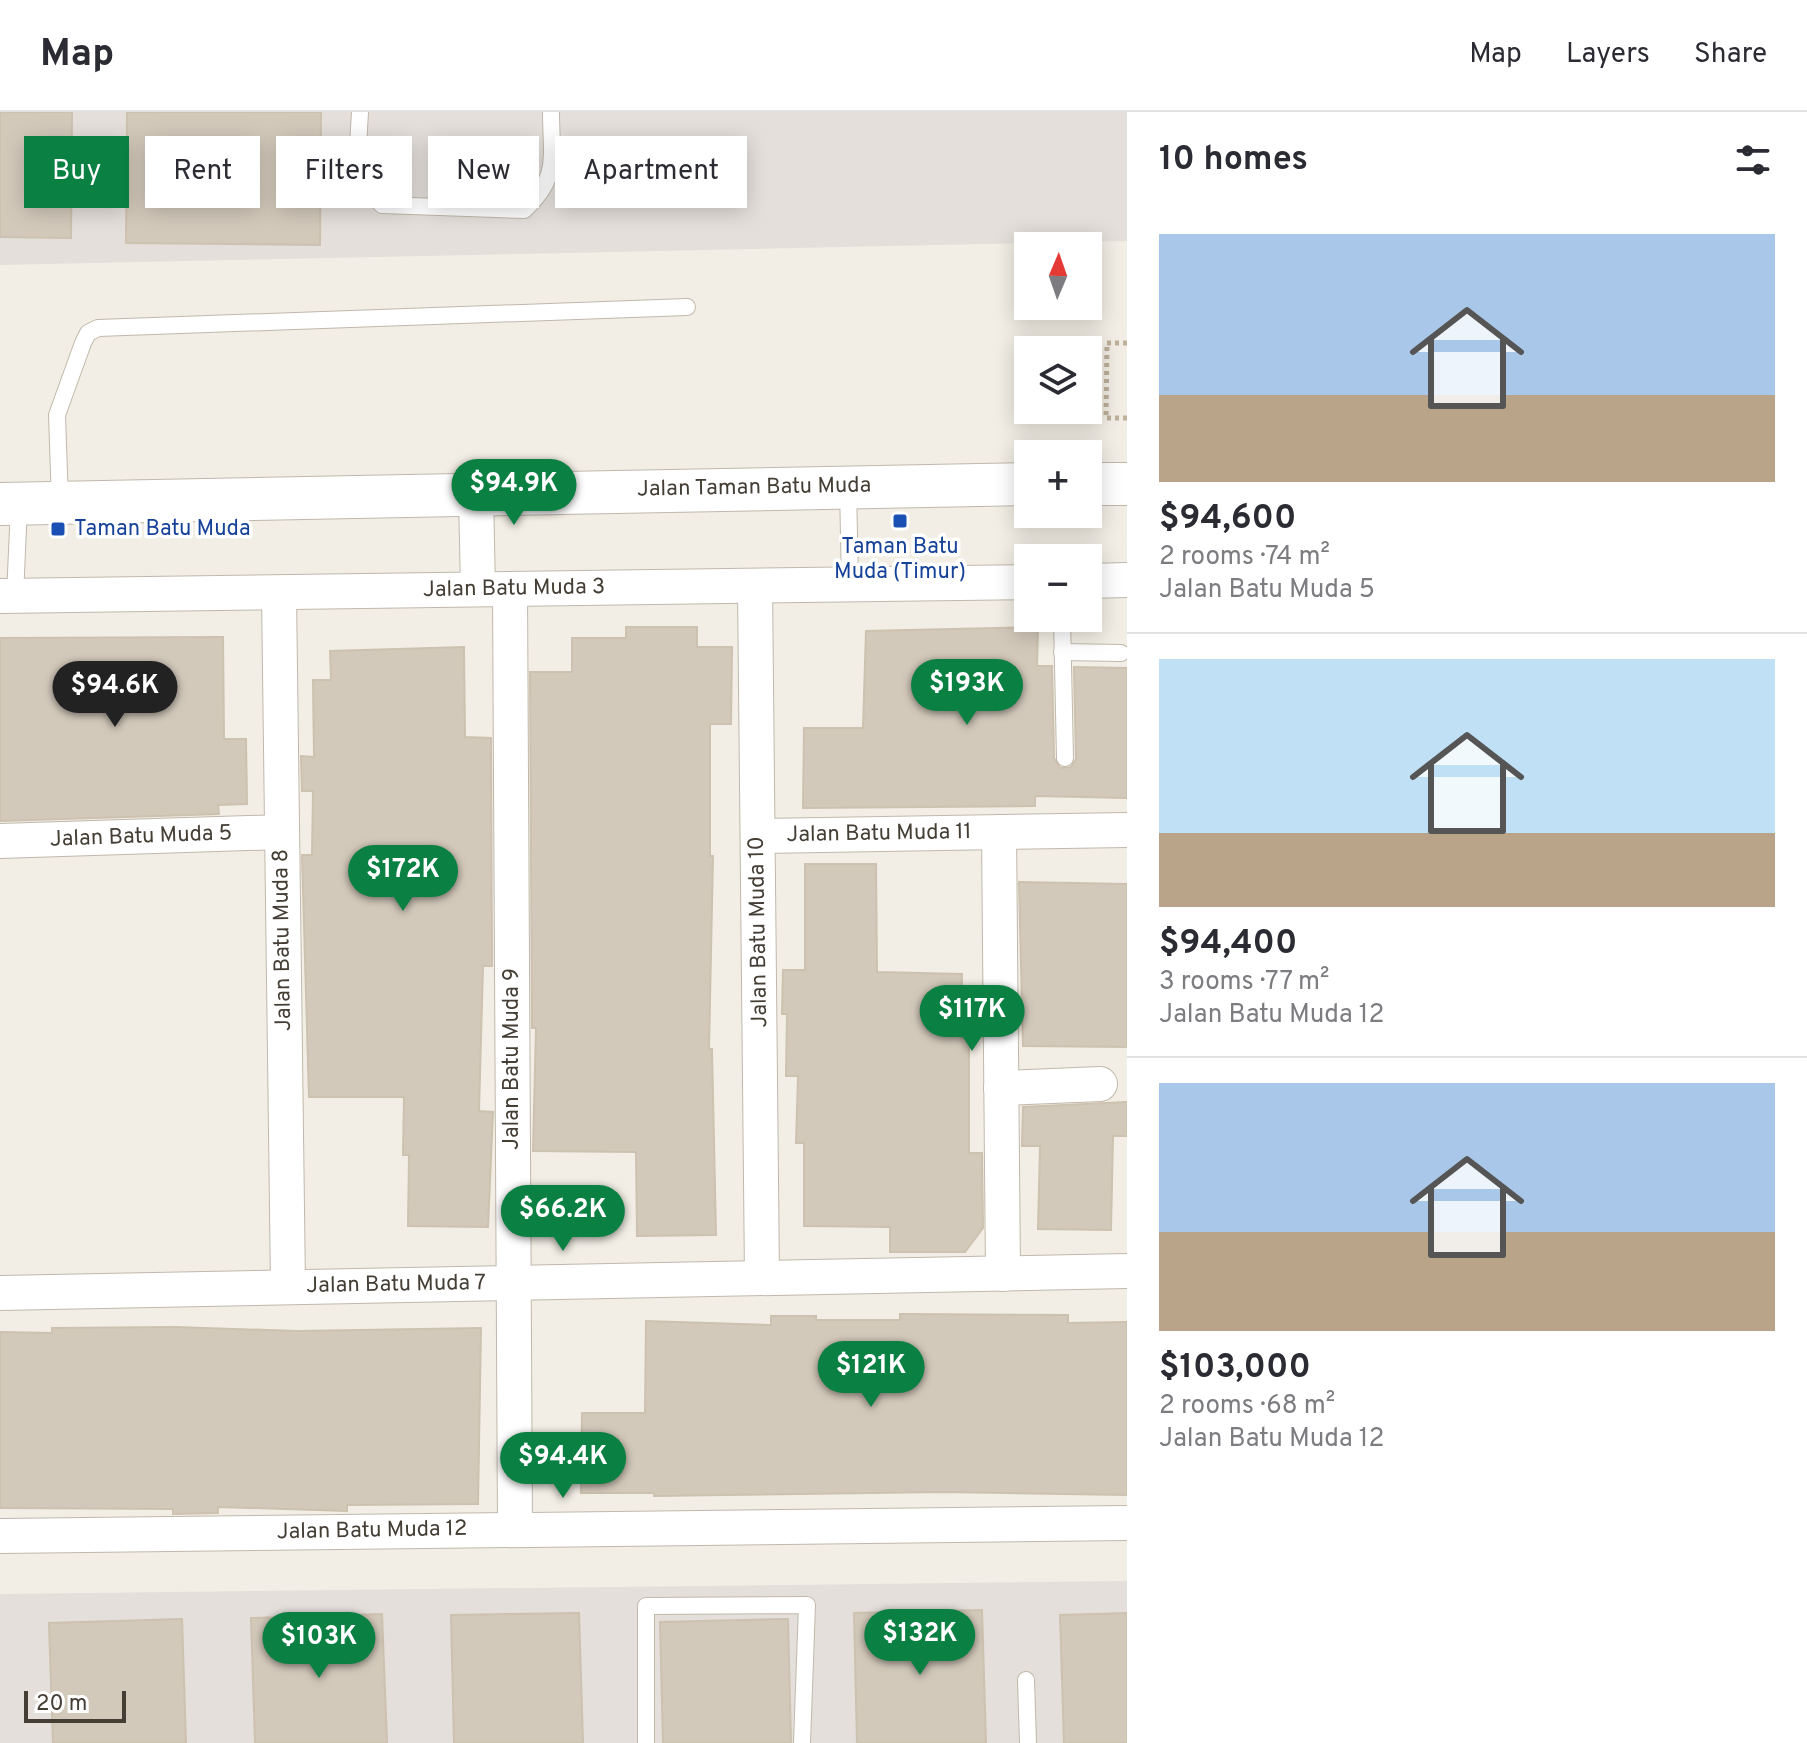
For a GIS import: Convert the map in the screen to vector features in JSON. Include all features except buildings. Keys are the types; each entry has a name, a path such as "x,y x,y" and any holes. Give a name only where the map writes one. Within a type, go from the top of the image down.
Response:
{"street":[{"name":"Jalan Taman Batu Muda","path":"27,504 847,485 1014,484"},
{"path":"1102,484 1127,484"},
{"name":"Jalan Batu Muda 9","path":"476,495 494,589 513,1283 515,1529"},
{"path":"1102,581 1127,580"},
{"name":"Jalan Batu Muda 3","path":"7,596 1014,582"},
{"name":"Jalan Batu Muda 10","path":"755,586 762,1278"},
{"name":"Jalan Batu Muda 8","path":"279,593 288,1286"},
{"name":"Jalan Batu Muda 11","path":"758,836 1127,830"},
{"name":"Jalan Batu Muda 5","path":"0,841 282,832"},
{"name":"Jalan Batu Muda 11","path":"999,832 1003,1274"},
{"path":"1001,1088 1100,1084"},
{"name":"Jalan Batu Muda 7","path":"0,1293 1127,1271"},
{"name":"Jalan Batu Muda 12","path":"0,1536 1127,1523"}],"lane":[{"path":"360,112 358,165 365,188 382,205 524,210 544,191 551,174 551,112"},
{"path":"7,596 27,504 57,415 83,343 88,333 98,328 687,307"},
{"path":"847,485 850,584"},
{"path":"1062,632 1065,758"},
{"path":"1062,652 1121,653"},
{"path":"646,1743 646,1606 807,1605 802,1743"},
{"path":"1026,1680 1028,1743"}],"path":[{"path":"1127,343 1107,343 1106,418 1127,418"}],"shaded area":[{"path":"0,112 1127,112 1127,241 1102,242 1102,232 1014,232 1014,243 0,265"},
{"path":"1127,1581 1127,1743 0,1743 0,1594"}],"place":[{"name":"Taman Batu Muda (Timur)","path":"900,521"},
{"name":"Taman Batu Muda","path":"58,529"}]}
